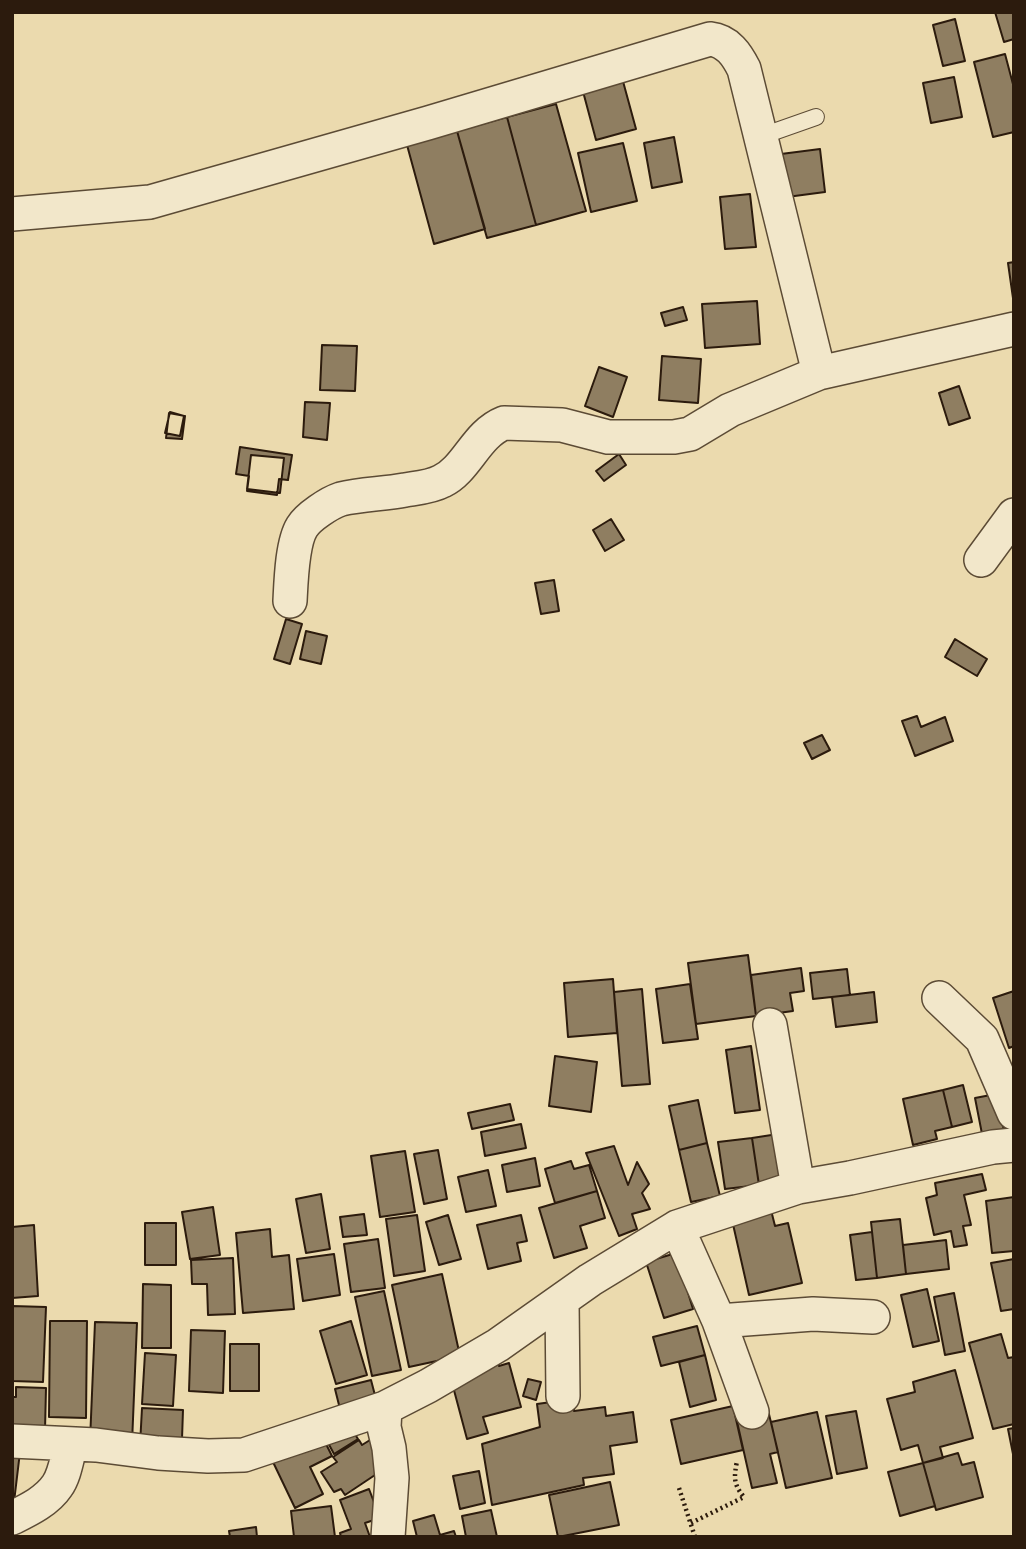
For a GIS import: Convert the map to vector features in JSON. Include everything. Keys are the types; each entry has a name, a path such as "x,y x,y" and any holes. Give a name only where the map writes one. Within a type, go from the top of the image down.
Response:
{"street":[{"path":"12,214 150,202 429,124 710,39 717,40 738,57 744,69 819,373"},
{"path":"290,601 292,563 301,527 322,508 340,500 396,492 442,481 453,474 495,426 504,423 562,425 608,437 674,437 690,434 730,410 819,373 1014,331"},
{"path":"981,560 1014,515"},
{"path":"939,998 982,1039 1014,1113"},
{"path":"770,1025 798,1187"},
{"path":"12,1441 158,1453 244,1455 385,1408 428,1386 498,1345 590,1279 677,1227 798,1187 1014,1145"},
{"path":"677,1227 719,1321 752,1412"},
{"path":"562,1301 563,1396"},
{"path":"719,1321 813,1314 873,1317"},
{"path":"385,1408 384,1427 392,1478 388,1537"},
{"path":"12,1518 33,1507 57,1487 71,1444"}],"lane":[{"path":"762,136 816,117"}],"path":[{"path":"691,1523 744,1497 736,1488 734,1475 737,1461"},
{"path":"680,1488 695,1537"}],"building":[{"path":"995,12 1014,12 1014,39 1004,42"},
{"path":"955,19 965,61 943,66 933,25"},
{"path":"1005,54 1014,88 1014,132 993,137 974,62"},
{"path":"621,74 636,129 596,140 581,84"},
{"path":"954,77 962,117 931,123 923,83"},
{"path":"556,104 586,211 536,225 507,117"},
{"path":"507,117 536,225 487,238 457,131"},
{"path":"457,131 485,229 434,244 407,145"},
{"path":"674,137 682,182 652,188 644,143"},
{"path":"623,143 637,201 591,212 578,153"},
{"path":"820,149 825,192 787,197 781,154"},
{"path":"750,194 756,247 725,249 720,197"},
{"path":"1014,262 1014,305 1008,263"},
{"path":"757,301 760,344 705,348 702,304"},
{"path":"683,307 687,320 665,326 661,313"},
{"path":"322,345 357,346 355,391 320,390"},
{"path":"662,356 701,359 698,403 659,400"},
{"path":"599,367 627,377 613,417 585,406"},
{"path":"959,386 970,418 949,425 939,393"},
{"path":"305,402 330,403 327,440 303,437"},
{"path":"170,412 184,416 180,436 165,433"},
{"path":"169,413 185,416 182,439 166,438"},
{"path":"240,447 292,455 288,480 279,479 277,495 247,491 249,476 236,474"},
{"path":"619,454 626,465 604,481 596,471"},
{"path":"251,455 284,458 280,493 247,489"},
{"path":"611,519 624,540 605,551 593,530"},
{"path":"554,580 559,611 541,614 535,583"},
{"path":"286,619 302,624 290,664 274,659"},
{"path":"306,631 327,636 321,664 300,659"},
{"path":"955,639 987,659 977,676 945,657"},
{"path":"917,716 921,727 945,717 953,741 915,756 902,721"},
{"path":"822,735 830,750 812,759 804,743"},
{"path":"748,955 756,1016 696,1024 688,963"},
{"path":"801,968 804,991 790,993 793,1011 756,1016 751,975"},
{"path":"847,969 850,995 813,999 810,973"},
{"path":"613,979 617,1033 568,1037 564,983"},
{"path":"690,984 698,1039 663,1043 656,989"},
{"path":"642,989 650,1084 622,1086 614,992"},
{"path":"1014,991 1014,1046 1009,1048 993,998"},
{"path":"874,992 877,1022 836,1027 832,997"},
{"path":"751,1046 760,1110 735,1113 726,1050"},
{"path":"555,1056 597,1062 591,1112 549,1106"},
{"path":"963,1085 972,1122 952,1127 943,1090"},
{"path":"943,1090 952,1127 935,1131 937,1139 913,1145 903,1099"},
{"path":"996,1094 1005,1135 983,1139 975,1098"},
{"path":"698,1100 707,1143 679,1150 669,1106"},
{"path":"510,1104 514,1120 472,1129 468,1113"},
{"path":"521,1124 526,1148 485,1156 481,1132"},
{"path":"778,1134 785,1181 759,1185 752,1138"},
{"path":"752,1138 759,1185 725,1189 718,1142"},
{"path":"707,1143 720,1196 691,1202 679,1150"},
{"path":"614,1146 628,1185 637,1162 649,1184 642,1193 650,1209 632,1214 637,1229 619,1236 586,1153"},
{"path":"438,1150 447,1199 424,1204 414,1154"},
{"path":"405,1151 415,1212 380,1217 371,1156"},
{"path":"535,1158 540,1186 507,1192 502,1165"},
{"path":"571,1161 574,1169 589,1165 597,1191 555,1203 545,1169"},
{"path":"488,1170 496,1206 466,1212 458,1177"},
{"path":"982,1174 986,1190 964,1195 971,1225 963,1226 967,1245 954,1247 951,1231 934,1235 926,1198 937,1195 935,1183"},
{"path":"597,1191 605,1218 580,1226 587,1248 554,1258 539,1208"},
{"path":"321,1194 330,1249 306,1253 296,1199"},
{"path":"1014,1197 1014,1251 992,1253 986,1201"},
{"path":"769,1202 775,1226 788,1223 802,1283 749,1295 730,1211"},
{"path":"213,1207 220,1255 190,1259 182,1212"},
{"path":"364,1214 367,1235 343,1237 340,1217"},
{"path":"417,1215 425,1271 394,1276 386,1219"},
{"path":"448,1215 461,1259 439,1265 426,1222"},
{"path":"521,1215 527,1241 517,1243 521,1261 488,1269 477,1225"},
{"path":"900,1219 906,1274 877,1278 871,1222"},
{"path":"145,1223 176,1223 176,1265 145,1265"},
{"path":"34,1225 38,1296 12,1298 12,1227"},
{"path":"270,1229 272,1257 289,1255 294,1309 243,1313 236,1233"},
{"path":"872,1232 877,1278 856,1280 850,1235"},
{"path":"378,1239 385,1288 351,1292 344,1244"},
{"path":"946,1240 949,1269 906,1274 903,1245"},
{"path":"676,1253 693,1309 664,1318 646,1262"},
{"path":"334,1254 340,1295 303,1301 297,1259"},
{"path":"233,1258 235,1314 208,1315 207,1284 192,1284 191,1260"},
{"path":"1014,1259 1014,1309 1001,1311 991,1263"},
{"path":"442,1274 460,1356 409,1367 392,1285"},
{"path":"143,1284 171,1285 171,1348 142,1348"},
{"path":"927,1289 939,1341 913,1347 901,1295"},
{"path":"384,1291 401,1370 372,1376 355,1297"},
{"path":"954,1293 965,1351 945,1355 934,1297"},
{"path":"12,1306 46,1307 43,1382 12,1381"},
{"path":"50,1321 87,1321 86,1418 49,1417"},
{"path":"351,1321 367,1375 336,1384 320,1331"},
{"path":"95,1322 137,1323 132,1443 90,1441"},
{"path":"697,1326 705,1355 661,1366 653,1337"},
{"path":"191,1330 225,1331 223,1393 189,1391"},
{"path":"1001,1334 1008,1358 1014,1357 1014,1424 993,1429 969,1343"},
{"path":"230,1344 259,1344 259,1391 230,1391"},
{"path":"145,1353 176,1355 173,1406 142,1404"},
{"path":"705,1355 716,1400 690,1407 679,1362"},
{"path":"497,1357 499,1366 509,1363 521,1407 483,1417 488,1433 467,1439 451,1379"},
{"path":"955,1370 973,1438 940,1447 943,1458 923,1463 918,1445 901,1450 887,1399 915,1392 913,1382"},
{"path":"528,1379 541,1382 536,1400 523,1396"},
{"path":"371,1380 377,1403 341,1413 335,1389"},
{"path":"16,1387 46,1388 45,1430 12,1429 12,1397 16,1397"},
{"path":"573,1399 574,1411 605,1407 606,1416 633,1412 637,1442 610,1446 614,1474 583,1478 584,1485 492,1505 482,1444 540,1427 537,1404"},
{"path":"733,1406 743,1450 681,1464 671,1420"},
{"path":"142,1408 183,1410 182,1439 140,1445"},
{"path":"768,1410 778,1452 770,1454 777,1483 752,1488 736,1417"},
{"path":"856,1411 867,1468 837,1474 826,1416"},
{"path":"817,1412 832,1478 786,1488 771,1422"},
{"path":"349,1425 358,1439 334,1454 326,1439"},
{"path":"1014,1428 1014,1459 1008,1429"},
{"path":"323,1438 332,1456 310,1467 323,1494 295,1508 273,1462"},
{"path":"359,1440 362,1445 370,1440 387,1467 345,1495 341,1489 334,1492 321,1472 337,1462 333,1457"},
{"path":"12,1451 20,1452 14,1502 12,1502"},
{"path":"958,1453 962,1465 974,1462 983,1497 936,1510 923,1463"},
{"path":"923,1463 935,1506 900,1516 888,1472"},
{"path":"479,1471 485,1503 460,1509 453,1476"},
{"path":"610,1482 619,1525 558,1537 549,1495"},
{"path":"369,1489 380,1518 365,1523 370,1537 341,1537 340,1533 351,1529 340,1500"},
{"path":"331,1506 335,1537 294,1537 291,1511"},
{"path":"491,1510 497,1537 466,1537 462,1516"},
{"path":"434,1515 440,1535 454,1531 456,1537 417,1537 413,1521"},
{"path":"256,1527 257,1537 230,1537 229,1531"}]}
